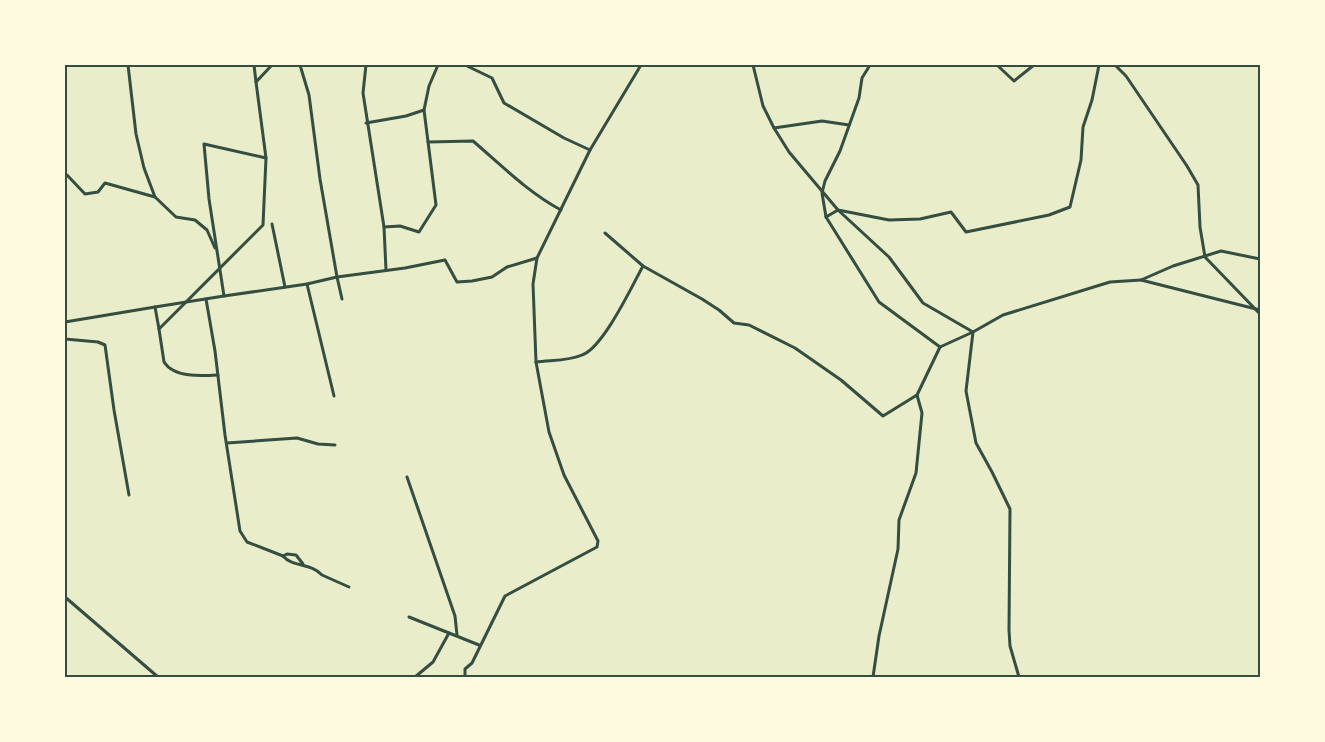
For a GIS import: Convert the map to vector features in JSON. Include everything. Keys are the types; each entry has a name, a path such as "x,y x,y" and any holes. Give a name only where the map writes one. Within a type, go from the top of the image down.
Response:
{"street":[{"path":"128,65 136,134 144,168 155,197 176,217 195,220 207,230 217,252"},
{"path":"159,329 263,224 266,158 254,65"},
{"path":"256,82 272,65"},
{"path":"300,65 309,95 320,179 342,299"},
{"path":"366,65 363,93 366,123 384,227 386,270"},
{"path":"384,227 400,226 419,232 436,205 424,110 429,86 438,65"},
{"path":"465,65 492,78 504,103 564,138 590,150"},
{"path":"465,677 465,669 472,663 505,596 598,547 598,541 564,475 549,432 536,362 533,284 538,258 590,150 641,65"},
{"path":"752,65 762,106 774,128 789,152 822,193 889,257 923,303 973,332"},
{"path":"870,65 862,78 859,98 840,151 825,181 822,193 826,217 879,302 940,346"},
{"path":"997,65 1014,82 1034,65"},
{"path":"826,217 838,210 889,220 920,219 951,212 966,232 1049,215 1070,207 1081,160 1083,127 1092,100 1099,65"},
{"path":"1115,65 1126,76 1198,185 1200,227 1205,257 1260,314"},
{"path":"366,123 406,116 424,110"},
{"path":"774,128 822,121 849,125"},
{"path":"428,142 473,141 549,204 561,210"},
{"path":"224,296 209,199 204,144 266,158"},
{"path":"65,175 85,194 98,192 105,183 155,197"},
{"path":"272,224 285,287"},
{"path":"606,233 643,266 702,299 734,323 749,325 795,348 842,380 882,416 917,395 940,346 973,332 1003,316 1110,282 1141,280 1258,310"},
{"path":"1141,280 1173,266 1221,251 1260,259"},
{"path":"65,322 445,260 456,282 472,281 492,277 507,267 538,258"},
{"path":"536,362 582,356 589,352 621,307 643,266"},
{"path":"307,284 334,396"},
{"path":"206,299 240,531 247,542 283,556 292,562 303,564 349,587"},
{"path":"155,308 166,366 186,375 218,375"},
{"path":"973,332 966,391 976,443 1010,509 1009,630 1010,646 1019,677"},
{"path":"65,339 98,342 106,345 114,410 129,495"},
{"path":"873,677 879,636 898,549 899,520 916,472 922,413 917,395"},
{"path":"227,443 297,438 318,444 335,445"},
{"path":"407,477 455,616 456,635"},
{"path":"283,556 287,554 296,556 303,564"},
{"path":"65,597 158,677"},
{"path":"409,617 480,646"},
{"path":"416,677 433,662 449,633"}]}
